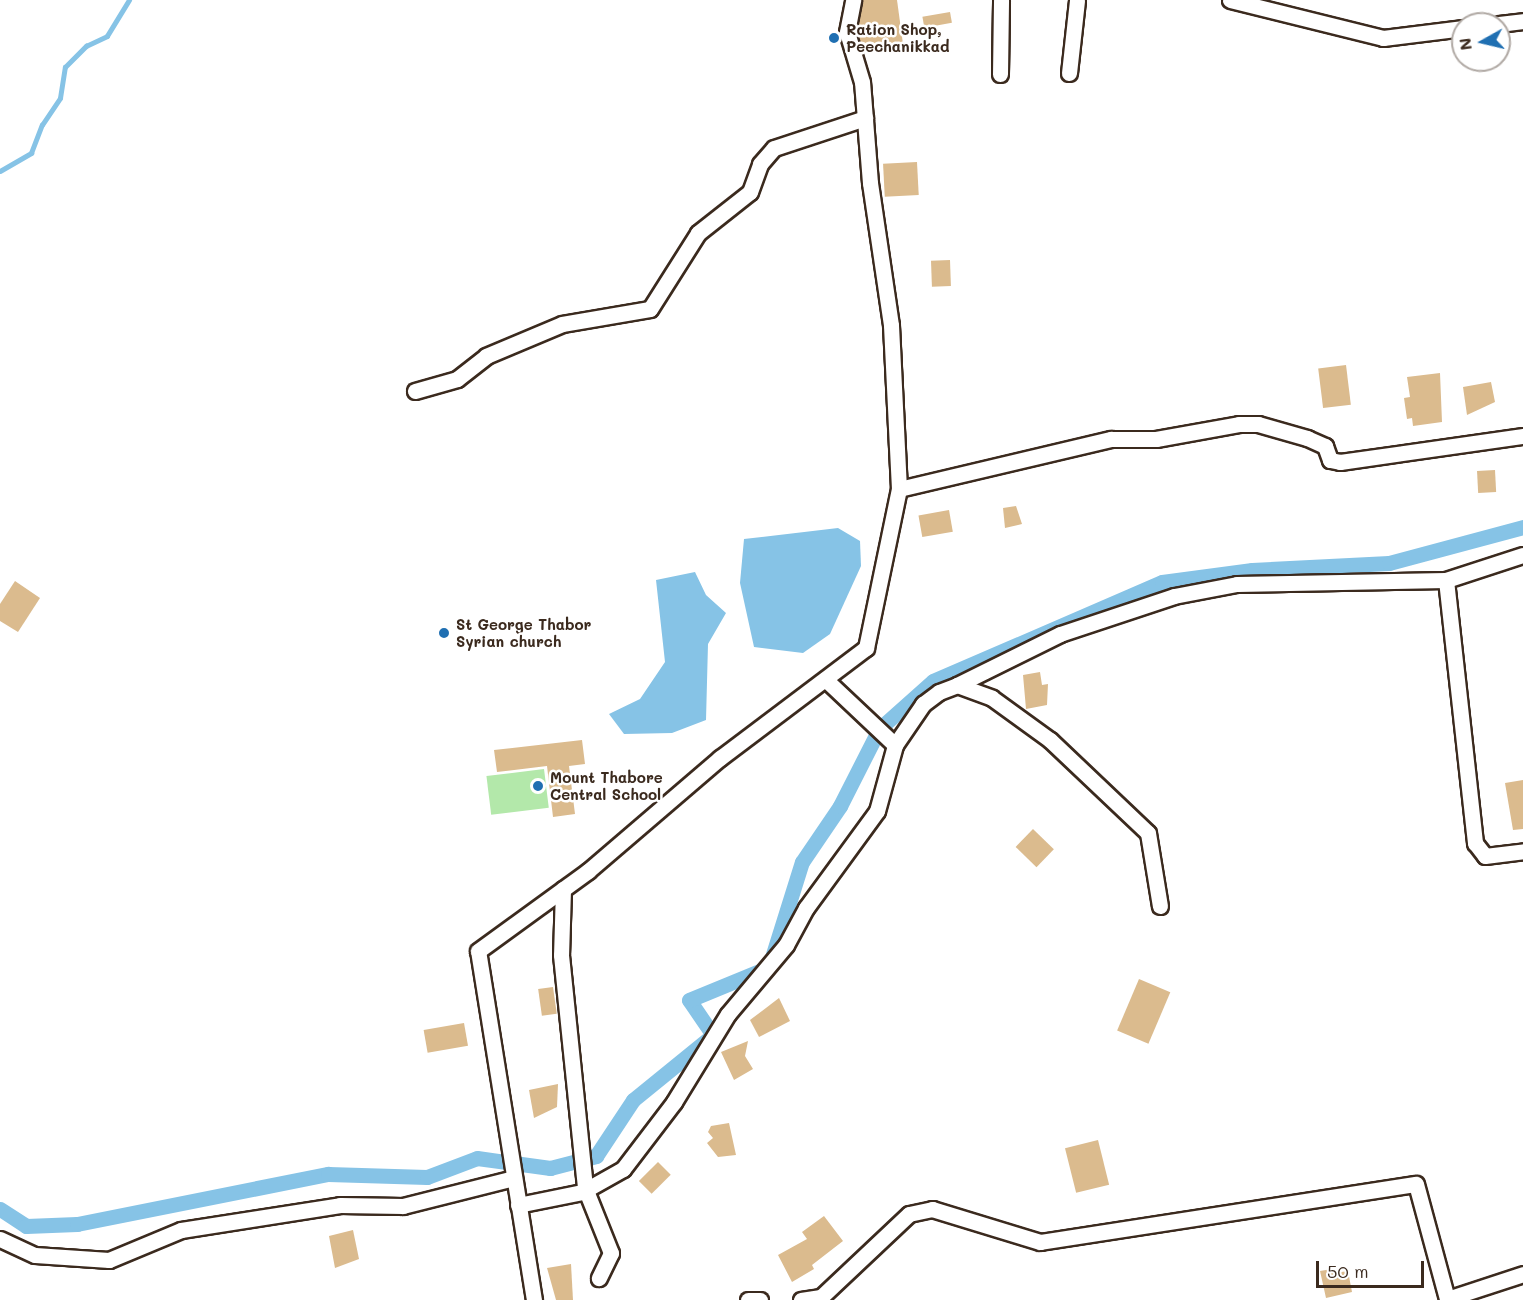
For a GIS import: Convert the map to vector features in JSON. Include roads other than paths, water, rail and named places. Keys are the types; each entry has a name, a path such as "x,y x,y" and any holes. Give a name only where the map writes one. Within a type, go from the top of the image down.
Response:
{"street":[{"path":"534,1300 478,951 563,889 866,648 899,489 891,325 862,82 847,32 852,0"},
{"path":"1000,75 1001,0"},
{"path":"1069,73 1077,0"},
{"path":"1230,0 1279,6 1383,38 1451,30"},
{"path":"415,391 457,379 486,356 562,324 650,309 698,233 750,192 760,164 774,148 865,118"},
{"path":"899,489 1111,439 1156,439 1239,424 1307,438 1324,446 1330,460 1340,462 1523,436"},
{"path":"518,1205 585,1189 623,1169 674,1102 728,1014 786,945 806,908 877,811 895,745 923,704 1060,634 1143,604 1203,590 1282,582 1446,580 1523,555"},
{"path":"1446,580 1475,843 1485,856 1523,850"},
{"path":"825,679 895,745"},
{"path":"957,685 992,698 1050,740 1148,833 1160,906"},
{"path":"563,889 561,956 585,1189 611,1253 599,1278"},
{"path":"0,1239 35,1256 110,1260 181,1230 340,1205 403,1206 514,1178"},
{"path":"801,1300 821,1298 909,1214 932,1209 1040,1242 1416,1184 1447,1299 1523,1274"},
{"path":"748,1300 760,1300"}],"water":[{"path":"838,528 860,541 861,566 830,634 803,653 754,647 740,583 744,539"},
{"path":"695,572 706,595 726,613 708,644 706,720 672,733 624,734 609,714 640,699 665,662 656,580"}],"waterway":[{"path":"0,171 31,153 42,125 60,98 65,67 86,46 107,36 129,0"},
{"path":"0,1209 26,1226 77,1224 328,1174 427,1177 477,1158 550,1168 596,1156 633,1100 713,1035 689,1000 769,967 802,862 840,806 879,729 933,681 1162,582 1252,570 1389,563 1523,527"}],"place":[{"name":"Ration Shop, Peechanikkad","path":"834,38"},
{"name":"St George Thabor Syrian church","path":"444,633"},
{"name":"Mount Thabore Central School","path":"538,786"}]}
